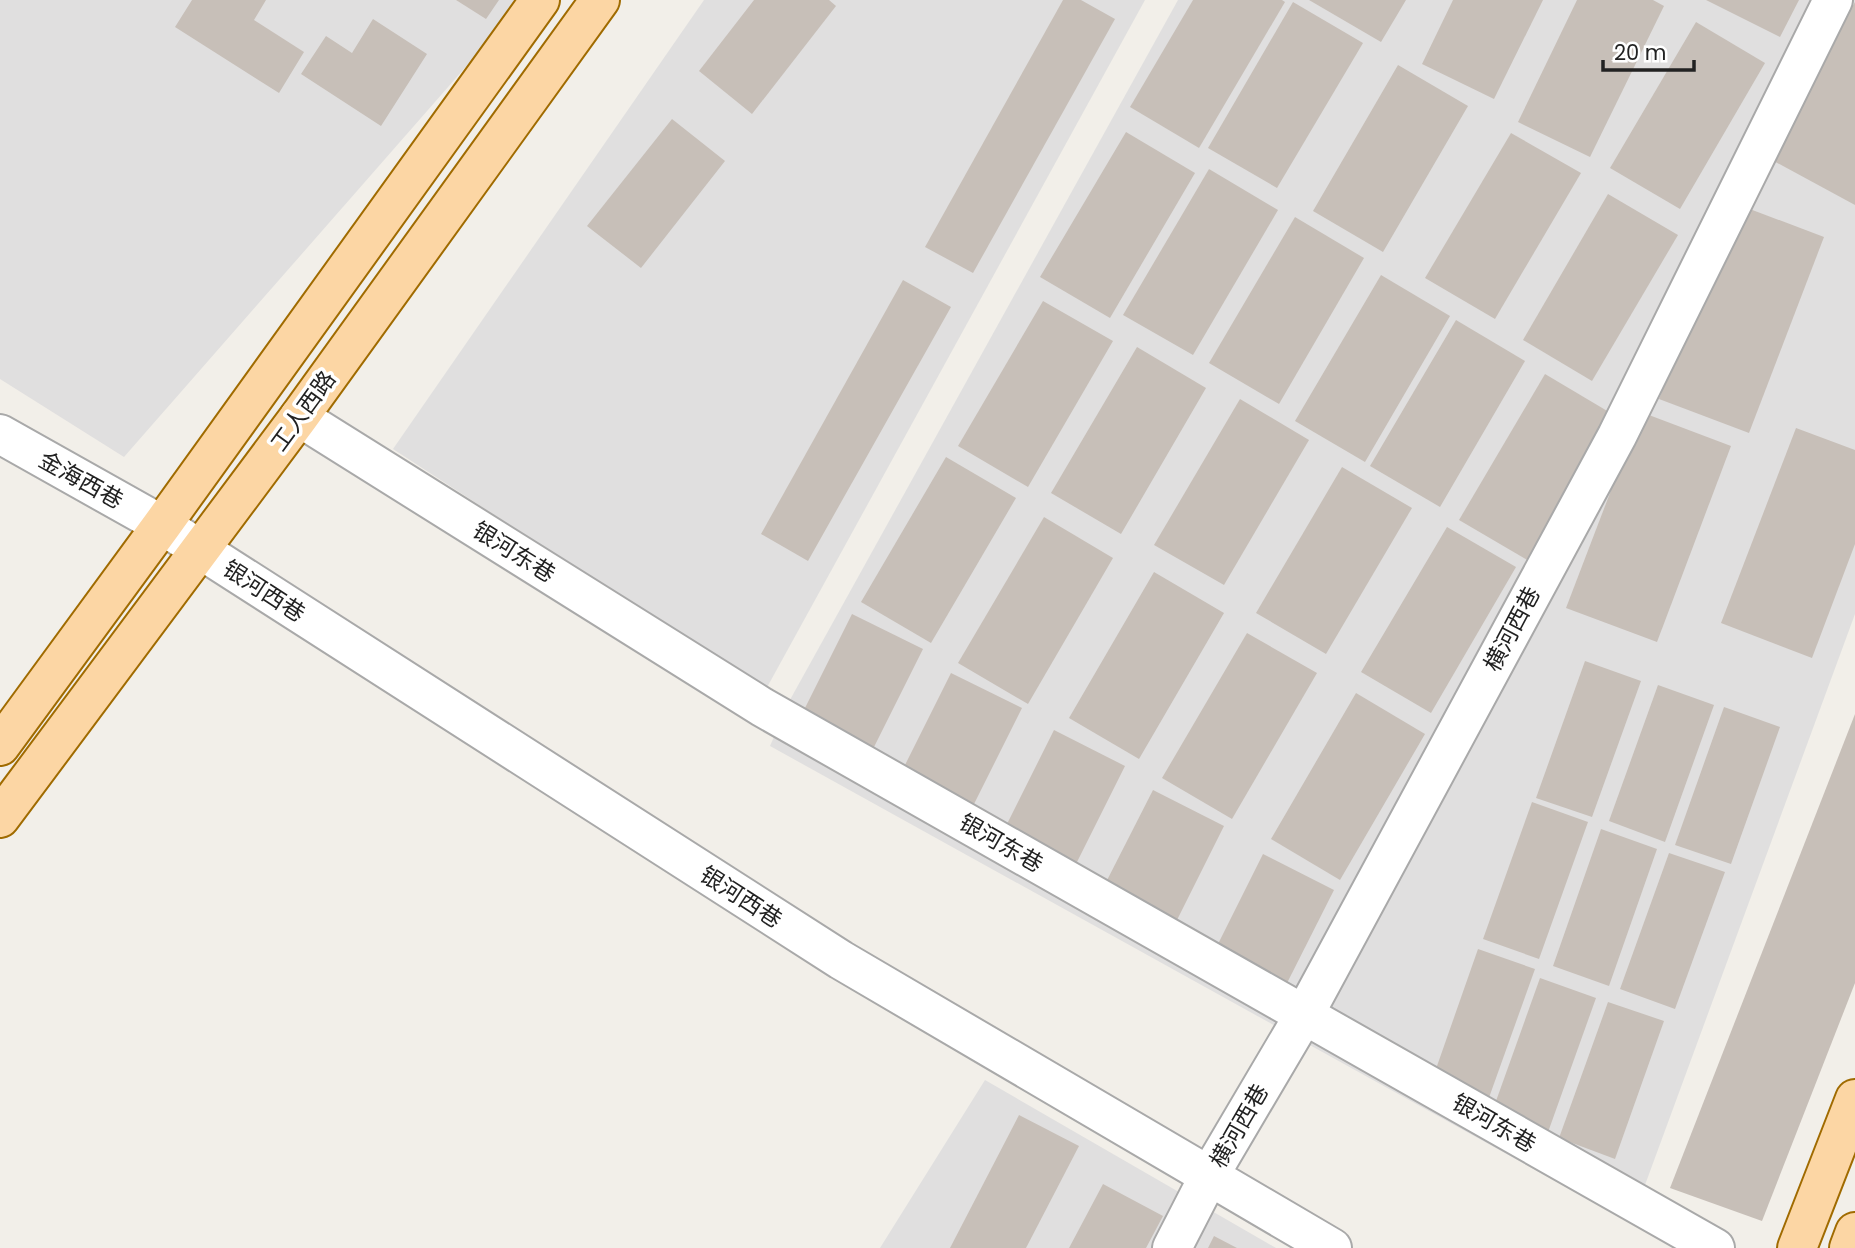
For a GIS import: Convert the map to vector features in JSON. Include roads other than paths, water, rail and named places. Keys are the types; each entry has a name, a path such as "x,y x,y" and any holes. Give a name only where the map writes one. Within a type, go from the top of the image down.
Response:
{"main road":[{"name":"工人西路","path":"0,746 540,0"},
{"name":"工人西路","path":"0,818 299,416 600,0"},
{"path":"1797,1248 1855,1099"},
{"path":"1849,1248 1855,1232"}],"street":[{"name":"横河西巷","path":"1172,1248 1209,1176 1304,1015 1617,436 1833,0"},
{"name":"银河东巷","path":"299,416 762,707 1715,1248"},
{"name":"金海西巷","path":"0,434 162,525"},
{"name":"银河西巷","path":"162,525 841,960 1332,1248"}]}
